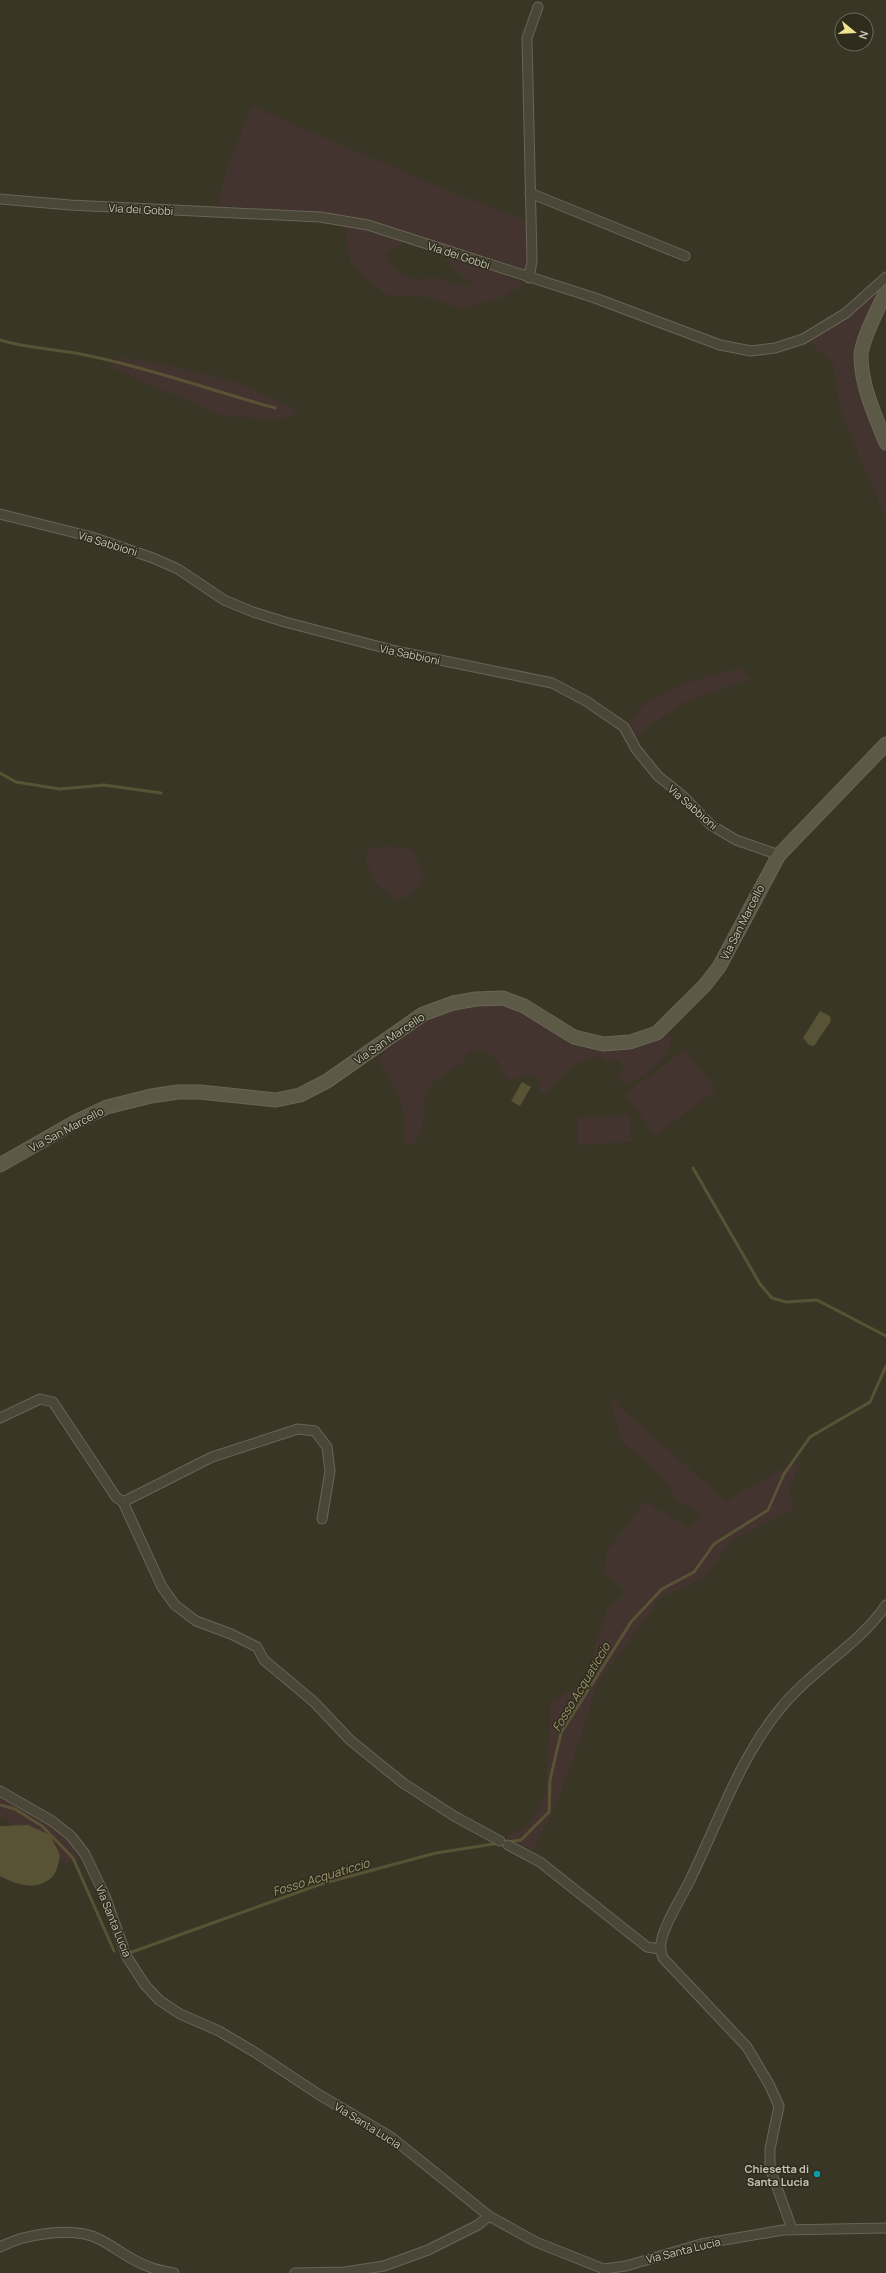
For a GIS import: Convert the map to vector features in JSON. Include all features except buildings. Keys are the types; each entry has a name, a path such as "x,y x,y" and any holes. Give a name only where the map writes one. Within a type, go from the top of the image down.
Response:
{"main road":[{"path":"886,292 873,319 861,356 867,394 886,443"},
{"name":"Via San Marcello","path":"0,1165 78,1121 107,1107 151,1096 178,1092 200,1092 276,1100 300,1095 327,1081 422,1014 453,1003 476,998 503,998 524,1006 574,1037 603,1044 630,1042 657,1033 705,985 719,967 779,855 886,744"}],"street":[{"path":"529,278 532,261 527,38 538,7"},
{"path":"530,193 686,256"},
{"name":"Via dei Gobbi","path":"0,199 86,206 320,217 368,225 595,298 720,344 751,351 775,348 803,339 846,313 886,277"},
{"name":"Via Sabbioni","path":"0,514 92,537 153,558 178,569 224,600 253,612 285,622 396,652 552,683 586,700 624,728 636,749 658,776 683,796 711,825 736,840 779,855"},
{"path":"0,1418 40,1399 53,1402 116,1497 123,1502 162,1587 175,1605 196,1621 231,1634 257,1647 264,1660 314,1702 350,1740 403,1783 454,1816 540,1862 647,1947 660,1949"},
{"path":"123,1502 212,1457 298,1429 315,1431 327,1447 330,1471 322,1519"},
{"path":"792,2229 770,2168 770,2149 779,2106 769,2084 747,2047 696,1991 662,1958 660,1949 674,1910 741,1770 760,1736 780,1709 801,1685 871,1625 886,1605"},
{"name":"Via Santa Lucia","path":"0,1791 52,1821 71,1836 85,1854 105,1896 127,1957 145,1985 160,2000 180,2014 219,2031 250,2049 318,2094 391,2137 488,2216 536,2242 605,2271 701,2244 792,2229 886,2228"},
{"path":"296,2273 345,2272 384,2266 428,2250 478,2225 488,2216"},
{"path":"0,2247 42,2234 75,2233 97,2238 146,2266 174,2273"}],"shaded area":[{"path":"252,106 439,187 527,221 526,273 364,220 316,212 217,206 228,165"},
{"path":"344,225 366,226 404,240 401,245 386,252 390,262 397,270 412,278 436,278 457,285 472,283 449,266 450,254 526,284 499,299 462,309 422,296 386,295 351,265"},
{"path":"886,282 856,345 856,380 886,456 886,519 840,410 833,363 809,342 841,322"},
{"path":"121,357 163,364 236,382 301,412 278,420 220,415 110,367"},
{"path":"740,668 750,679 683,703 634,737 626,724 647,702 684,683"},
{"path":"391,846 413,850 424,874 414,892 396,900 375,883 365,857 369,849"},
{"path":"493,1002 514,1005 584,1044 665,1034 671,1038 670,1046 667,1053 657,1066 628,1083 621,1081 619,1075 624,1068 617,1060 609,1062 600,1056 575,1065 559,1079 547,1093 540,1092 539,1080 532,1077 522,1076 512,1081 506,1078 500,1069 499,1062 484,1050 470,1052 464,1059 463,1063 440,1077 432,1084 426,1096 421,1132 413,1144 404,1144 404,1115 397,1091 378,1061 394,1043 430,1018 454,1007 465,1004"},
{"path":"820,1011 830,1016 831,1021 814,1046 809,1045 803,1038"},
{"path":"686,1049 716,1090 655,1135 625,1094"},
{"path":"522,1082 531,1087 520,1106 511,1101"},
{"path":"630,1115 632,1142 578,1145 577,1118"},
{"path":"610,1398 726,1501 780,1470 801,1462 789,1488 794,1509 732,1540 705,1578 662,1597 597,1684 578,1746 556,1805 534,1850 504,1835 529,1826 546,1794 551,1701 583,1684 608,1606 628,1592 604,1575 607,1551 645,1501 689,1527 702,1515 677,1500 661,1475 622,1442"},
{"path":"0,1793 9,1797 58,1830 72,1844 78,1860 65,1863 50,1847 14,1827 5,1817 0,1818"},
{"path":"28,1825 50,1835 60,1855 57,1869 53,1876 41,1884 20,1884 0,1876 0,1826"}],"waterway":[{"path":"0,340 113,361 275,408"},
{"path":"0,773 16,782 60,789 104,785 161,793"},
{"path":"693,1168 760,1284 772,1298 786,1302 817,1300 886,1336"},
{"name":"Fosso Acquaticcio","path":"508,1842 521,1840 549,1812 550,1780 561,1733 631,1622 662,1589 694,1572 714,1544 768,1510 784,1474 810,1437 870,1402 886,1366"},
{"name":"Fosso Acquaticcio","path":"0,1805 15,1809 42,1826 73,1858 114,1951"},
{"name":"Fosso Acquaticcio","path":"132,1952 321,1884 436,1853 500,1843"}],"place":[{"name":"Chiesetta di Santa Lucia","path":"817,2174"}]}
